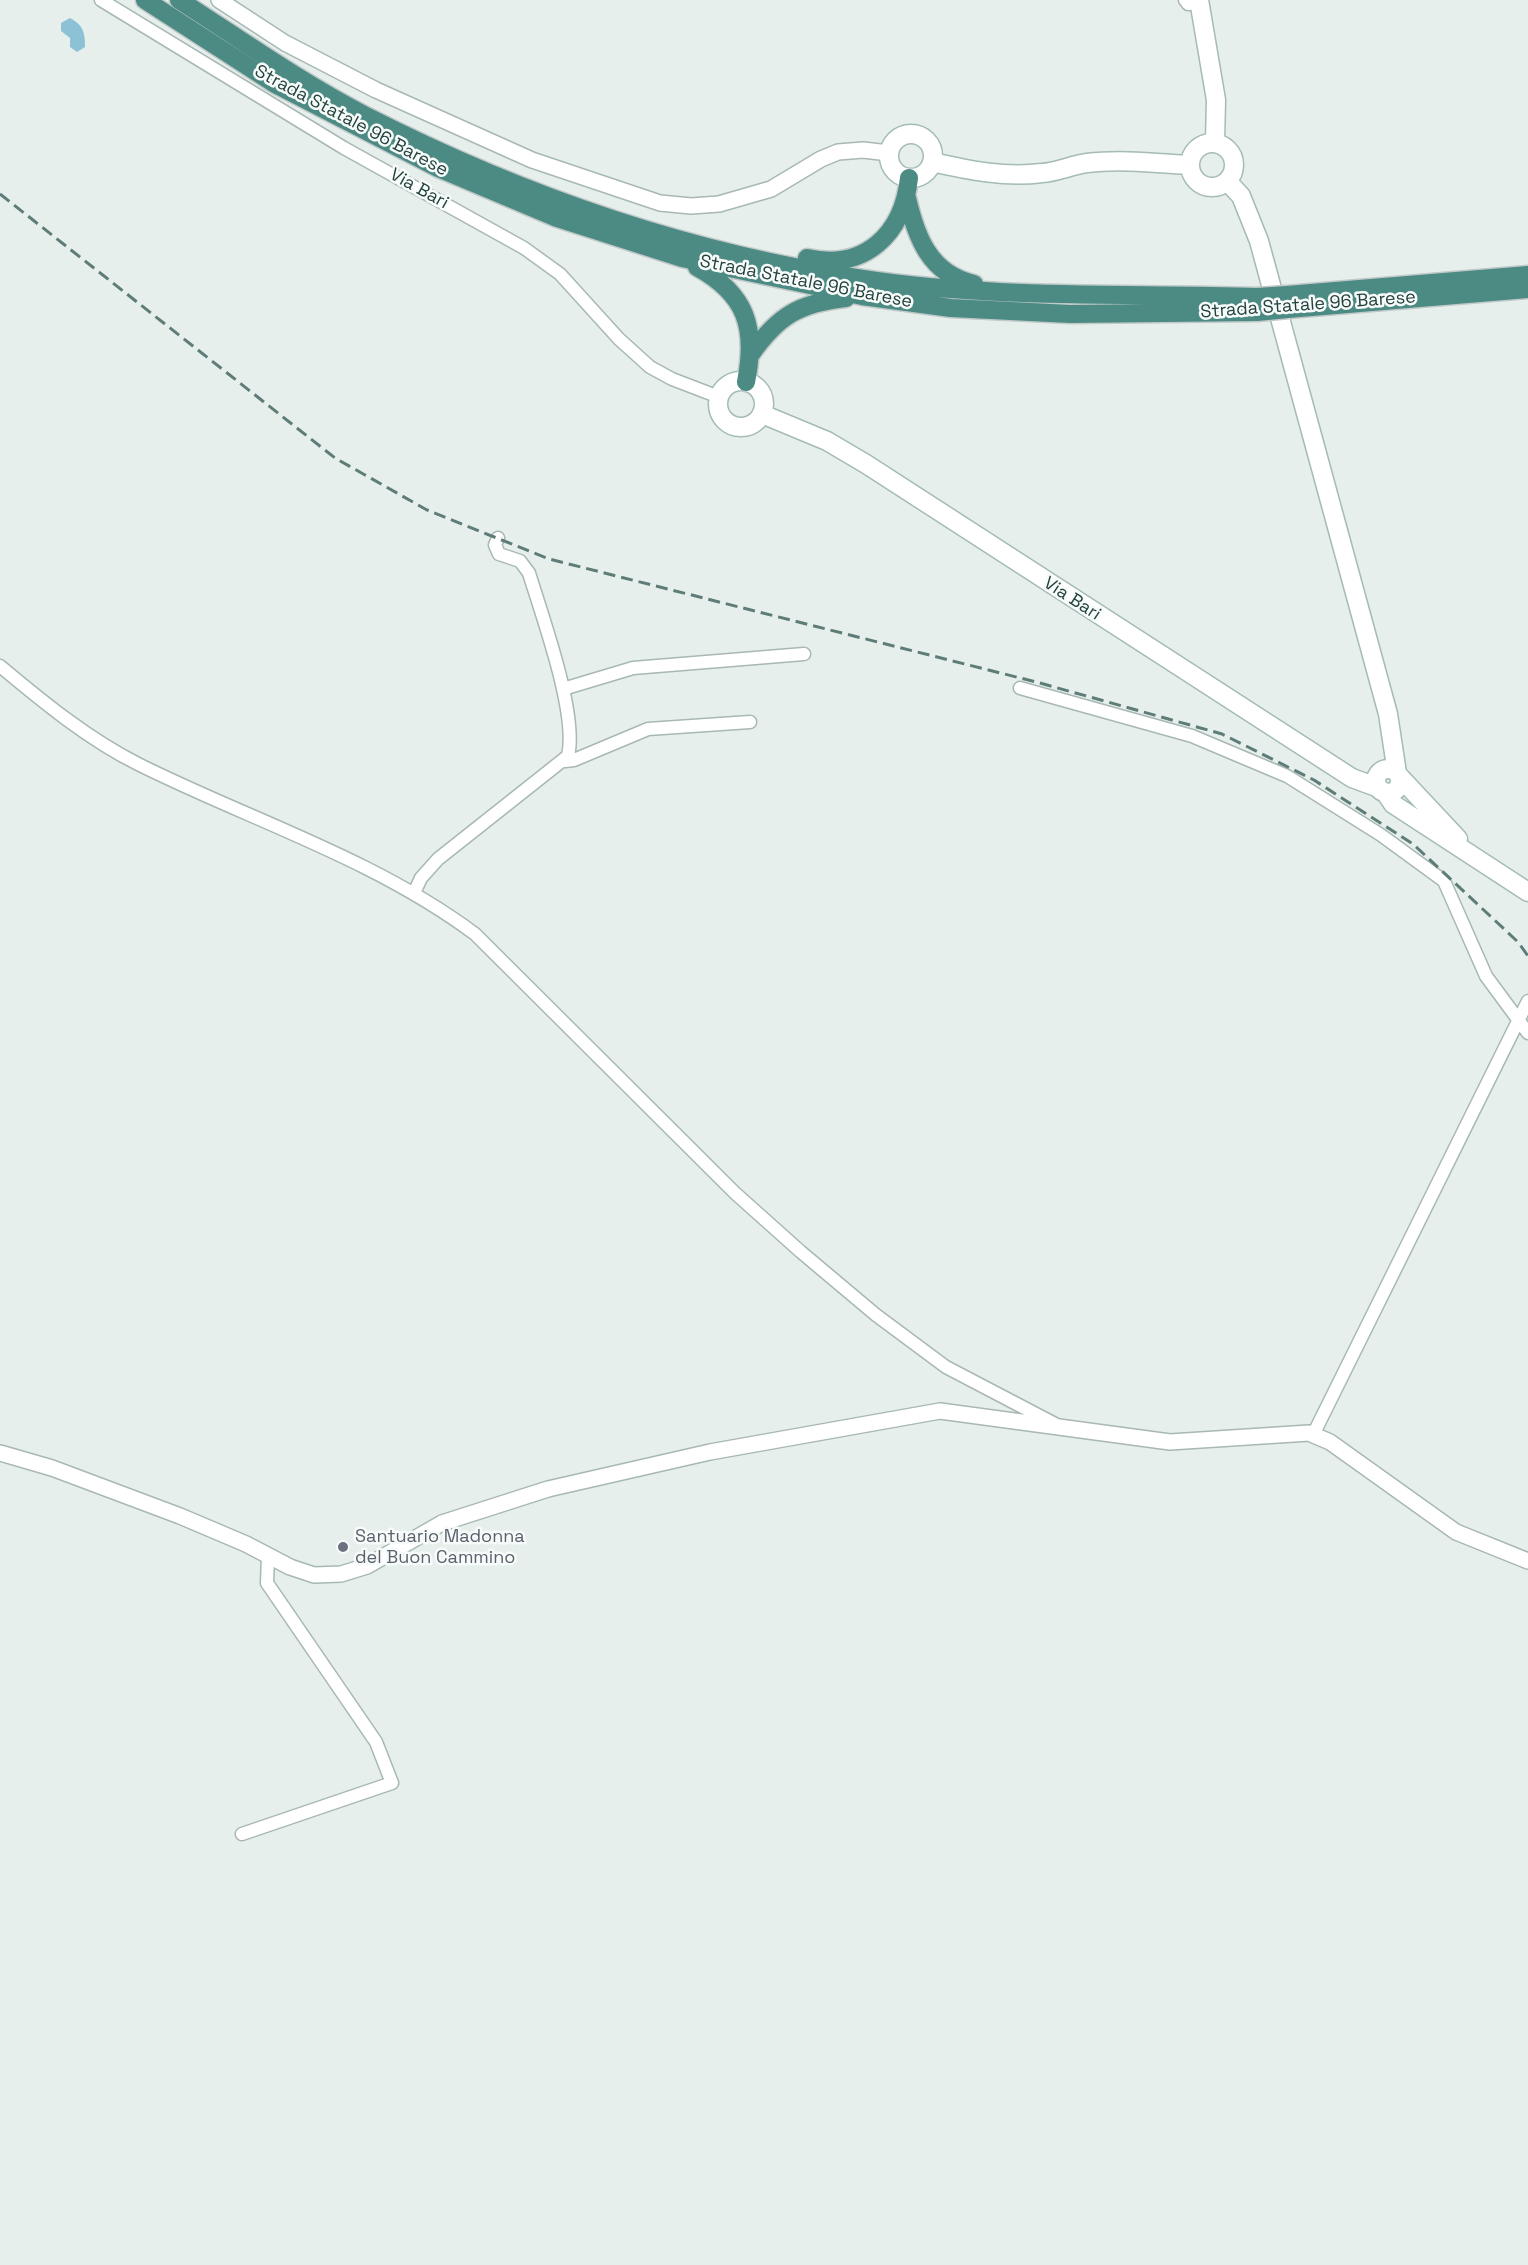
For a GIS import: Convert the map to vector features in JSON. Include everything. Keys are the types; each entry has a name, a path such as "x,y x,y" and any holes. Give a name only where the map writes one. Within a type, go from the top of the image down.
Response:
{"highway":[{"name":"Strada Statale 96 Barese","path":"145,0 275,84 438,168 557,218 862,296 1016,313 1257,305 1528,275"},
{"name":"Strada Statale 96 Barese","path":"179,0 362,113 447,155 686,250 865,280 951,289 1257,305"},
{"path":"686,250 752,246 816,260 835,261 866,252 879,244 898,221 907,198 909,178"},
{"path":"907,198 919,242 939,267 969,283 1017,292"},
{"path":"686,250 733,294 746,318 752,354 746,382"},
{"name":"Strada Statale 96 Barese","path":"1287,302 1528,289"},
{"path":"752,354 773,326 801,308 823,300 862,296"}],"main road":[{"path":"1195,1 1216,100 1215,142"},
{"path":"918,135 928,143 932,162 926,172 909,178 896,172 890,160 891,147 899,137 918,135"},
{"path":"1215,142 1222,144 1232,154 1234,168 1227,181 1221,185 1206,186 1194,178 1190,165 1194,151 1207,143 1215,142"},
{"path":"932,162 971,171 1018,175 1043,173 1087,163 1117,161 1190,165"},
{"path":"1227,181 1241,196 1259,241 1392,735 1387,779 1424,800 1468,852 1528,892"},
{"path":"746,382 761,394 764,400 762,414 753,424 746,427 732,426 726,422 719,410 719,397 727,386 746,382"},
{"name":"Via Bari","path":"762,414 827,441 866,464 1065,595 1344,772 1387,779"}],"street":[{"name":"Via Bari","path":"101,0 344,148 533,254 560,274 619,339 650,367 672,379 719,397"},
{"path":"219,0 285,43 376,90 532,160 660,203 691,206 719,204 771,189 821,159 838,153 863,150 890,153"},
{"path":"498,538 495,545 499,554 519,561 529,573 562,689 570,739 565,761"},
{"path":"562,689 633,668 804,654"},
{"path":"0,666 72,723 136,763 352,861 414,892 475,934 735,1193 817,1266 946,1367 1056,1425"},
{"path":"1020,688 1192,736 1287,776 1372,829 1443,881 1486,975 1528,1032"},
{"path":"414,892 421,878 438,859 565,761 574,760 648,729 750,722"},
{"path":"1313,1435 1528,1001"},
{"path":"0,1453 52,1468 180,1516 290,1567 314,1575 341,1574 367,1566 442,1523 548,1490 710,1452 940,1411 1170,1442 1313,1435 1330,1442 1456,1532 1528,1561"},
{"path":"242,1834 392,1783 376,1742 267,1583 268,1556"}],"water":[{"path":"70,18 78,23 84,33 85,47 77,52 70,47 70,38 61,31 61,23"}],"railway":[{"path":"0,194 335,458 427,510 549,559 1040,683 1222,734 1314,780 1413,844 1518,942 1528,956"}],"place":[{"name":"Santuario Madonna del Buon Cammino","path":"343,1547"}]}
